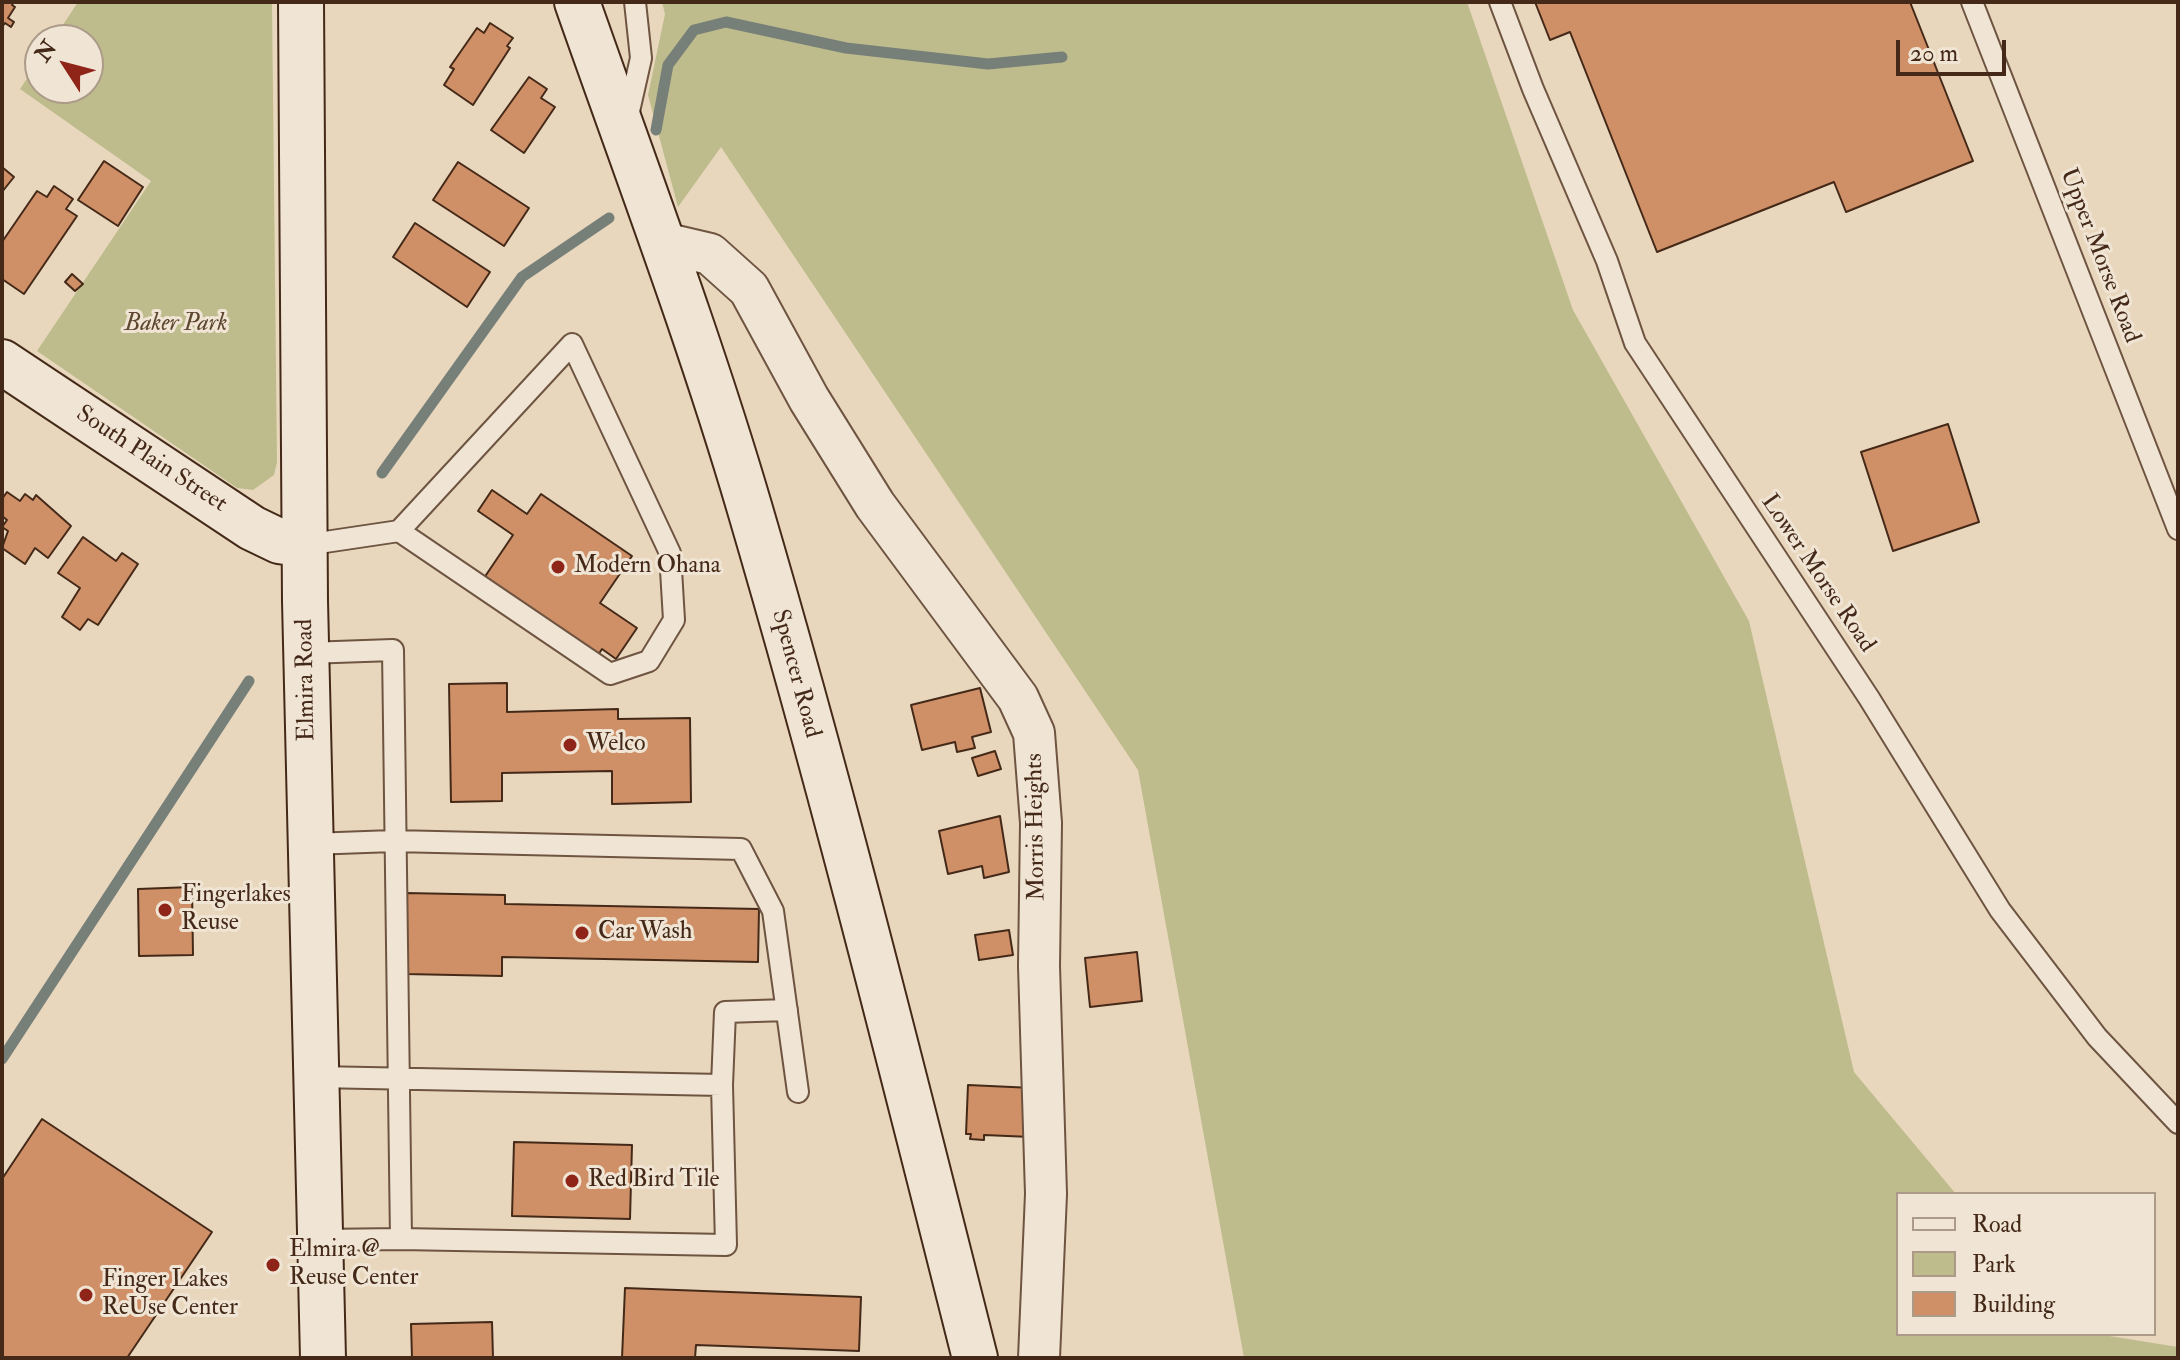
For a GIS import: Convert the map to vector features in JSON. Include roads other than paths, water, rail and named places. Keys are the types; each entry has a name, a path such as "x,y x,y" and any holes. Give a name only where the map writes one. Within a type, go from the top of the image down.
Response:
{"street":[{"name":"Elmira Road","path":"301,2 305,545 323,1358"},
{"name":"Spencer Road","path":"577,2 663,243 749,504 866,929 975,1358"},
{"name":"Morris Heights","path":"663,243 710,254 749,289 809,399 875,505 1018,698 1034,733 1041,823 1039,966 1046,1194 1039,1358"},
{"name":"South Plain Street","path":"2,362 252,528 279,541 305,545"}],"lane":[{"path":"624,136 641,58 635,2"},
{"name":"Lower Morse Road","path":"1500,2 1533,89 1607,261 1635,343 1869,698 2000,910 2097,1037 2178,1123"},
{"name":"Upper Morse Road","path":"1972,2 2178,529"},
{"path":"305,545 399,531 572,344 670,553 674,620 649,661 610,674 399,531"},
{"path":"307,653 393,650 393,841 401,1239"},
{"path":"311,844 393,841 741,849 773,911 798,1092"},
{"path":"320,1240 726,1245 722,1085 725,1012 787,1010"},
{"path":"317,1077 722,1085"}],"waterway":[{"path":"656,130 668,65 694,30 726,22 846,48 988,64 1062,57"},
{"path":"382,473 522,277 609,218"},
{"path":"2,1059 249,681"}],"place":[{"name":"Modern Ohana","path":"558,567"},
{"name":"Welco","path":"570,745"},
{"name":"Fingerlakes Reuse","path":"165,910"},
{"name":"Car Wash","path":"582,933"},
{"name":"Red Bird Tile","path":"572,1181"},
{"name":"Elmira @ Reuse Center","path":"273,1265"},
{"name":"Finger Lakes ReUse Center","path":"86,1295"}],"park label":[{"name":"Baker Park","path":"176,325"}]}
